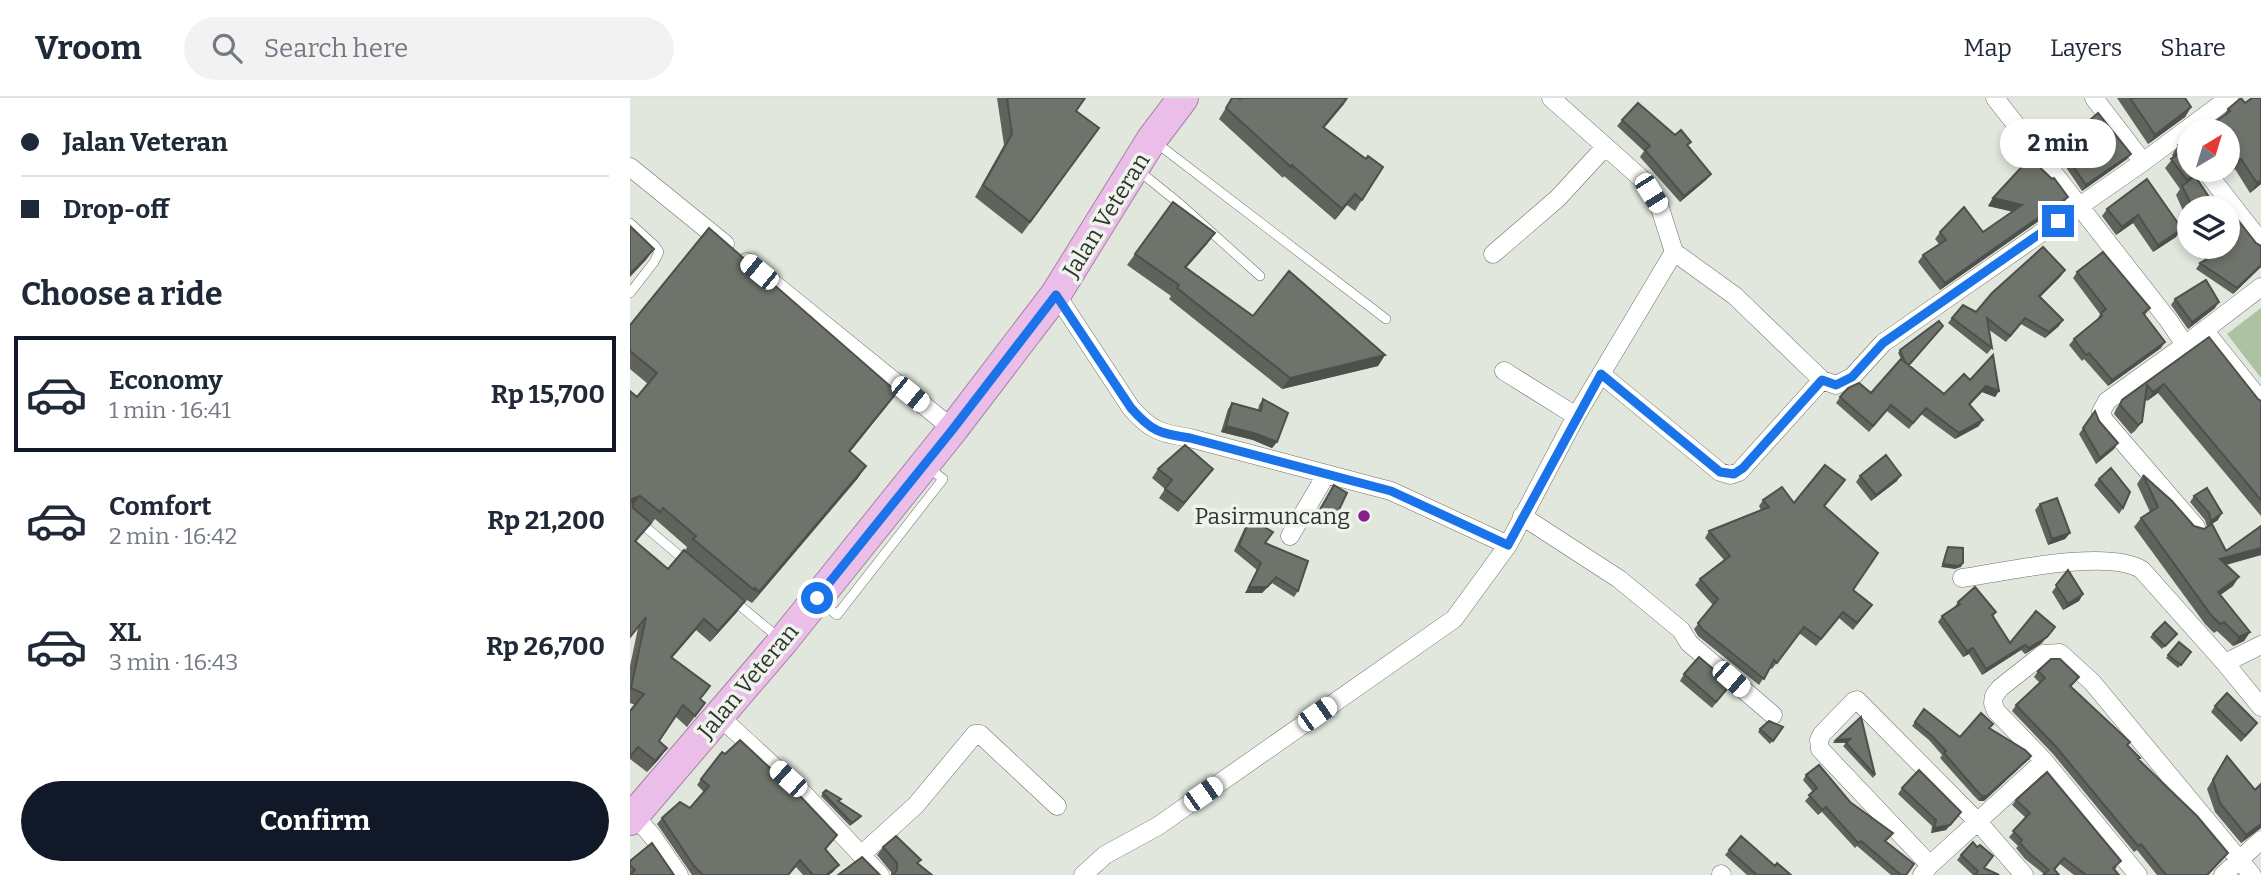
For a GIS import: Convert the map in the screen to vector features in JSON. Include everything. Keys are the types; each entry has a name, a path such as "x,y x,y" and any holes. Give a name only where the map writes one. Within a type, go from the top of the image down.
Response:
{"highway":[{"name":"Jalan Veteran","path":"632,818 783,641 953,429 1056,295 1176,101"}],"street":[{"path":"1550,98 1643,180 1659,205 1674,252 1735,296 1822,380 1836,385 1852,377 1883,343 2143,162 2177,146"},
{"path":"1995,98 2185,345"},
{"path":"2094,98 2143,162"},
{"path":"2208,119 2229,98"},
{"path":"1493,254 1558,198 1605,147"},
{"path":"630,167 953,429"},
{"path":"2214,182 2261,242"},
{"path":"1083,875 1105,855 1158,826 1454,619 1508,545 1576,416 1674,252"},
{"path":"2196,527 2104,420 2101,412 2107,401 2261,287"},
{"path":"1056,295 1131,408 1144,424 1159,433 1190,438 1391,491 1508,545"},
{"path":"2204,330 2261,401"},
{"path":"1504,371 1576,416"},
{"path":"1601,374 1720,472 1730,475 1739,472 1822,380"},
{"path":"1290,536 1326,475"},
{"path":"1522,516 1619,579 1681,629 1689,643 1773,715"},
{"path":"1962,578 2085,559 2135,565 2225,663 2261,707"},
{"path":"2225,663 2261,645"},
{"path":"2138,875 1993,703 2000,688 2042,654 2060,653 2092,682 2252,875"},
{"path":"2024,875 1979,822 1857,701 1854,701 1819,740 1820,749 1926,870 1979,822 2044,761"},
{"path":"719,716 805,794 880,875"},
{"path":"862,854 916,805 975,734 980,734 1057,806"},
{"path":"632,818 653,837 679,875"},
{"path":"2223,875 2261,840"}],"lane":[{"path":"1152,139 1386,319"},
{"path":"1135,168 1180,204 1259,276"},
{"path":"630,223 659,252 630,293"},
{"path":"630,514 691,565"},
{"path":"721,590 783,641"}],"green space":[{"path":"2261,308 2261,378 2227,334"}],"building":[{"path":"1007,98 1085,98 1076,111 1099,128 1030,222 983,185 1012,134"},
{"path":"1232,98 1347,98 1323,127 1366,159 1368,156 1383,167 1362,200 1355,194 1342,209 1226,108"},
{"path":"2130,98 2185,98 2191,107 2155,135"},
{"path":"2241,98 2245,103 2252,98 2261,98 2261,180 2257,183 2240,159 2240,119 2219,119 2230,111 2228,109"},
{"path":"1638,103 1675,135 1681,130 1691,142 1687,145 1711,174 1684,196 1645,150 1650,146 1622,120"},
{"path":"2098,113 2131,154 2086,185 2057,143"},
{"path":"2177,155 2177,167 2171,159"},
{"path":"2030,158 2054,178 2068,197 1945,283 1923,255 1946,240 1940,232 1964,207 1983,232 2022,205 1993,198"},
{"path":"2147,179 2177,222 2177,232 2158,245 2138,215 2122,227 2107,209"},
{"path":"2187,182 2199,182 2208,196 2187,196 2182,186"},
{"path":"1173,202 1215,233 1185,267 1253,316 1289,271 1385,355 1290,378 1177,288 1179,285 1135,254"},
{"path":"2240,223 2261,246 2261,265 2237,288 2200,263 2207,259 2240,259"},
{"path":"630,226 654,249 630,274"},
{"path":"709,228 897,392 849,451 866,466 759,592 693,539 696,536 663,508 660,512 640,496 632,499 633,508 651,523 635,541 668,569 684,550 745,601 718,631 704,619 671,657 710,686 700,699 705,703 695,716 683,705 659,741 667,748 655,761 638,747 630,757 630,711 644,694 631,688 646,617 630,637 630,391 637,397 657,373 630,351 630,325"},
{"path":"2043,247 2065,270 2039,296 2063,320 2049,332 2025,318 2010,336 1987,318 1992,348 1952,318 1963,305 1976,312 1992,293"},
{"path":"2103,252 2150,308 2143,313 2165,342 2112,380 2074,339 2102,316 2101,313 2106,309 2077,272"},
{"path":"2206,280 2219,302 2192,322 2175,299"},
{"path":"1939,321 1943,326 1909,365 1905,362 1900,350"},
{"path":"2209,337 2261,401 2261,500 2164,384 2153,392 2147,385 2142,422 2138,425 2120,405 2122,400"},
{"path":"1993,355 1999,391 1986,386 1969,404 1983,420 1959,433 1926,408 1913,423 1891,405 1873,426 1840,397 1848,388 1859,383 1871,393 1901,359 1944,394 1964,374 1970,380"},
{"path":"1263,399 1288,413 1277,442 1226,426 1232,403 1261,411"},
{"path":"2095,411 2099,421 2118,443 2100,458 2083,428"},
{"path":"1185,445 1213,469 1184,503 1165,489 1172,480 1158,469"},
{"path":"1886,455 1901,475 1876,495 1860,476"},
{"path":"1825,465 1845,480 1824,506 1878,553 1853,590 1872,605 1857,623 1843,612 1821,639 1804,627 1777,663 1774,660 1764,679 1698,623 1718,599 1700,579 1730,556 1709,531 1769,507 1763,500 1782,487 1794,503"},
{"path":"2111,468 2130,492 2123,508 2099,479"},
{"path":"2143,475 2172,501 2194,526 2204,529 2212,524 2226,551 2261,526 2261,548 2220,559 2239,577 2218,592 2250,632 2239,637 2224,622 2220,624 2211,615 2141,518 2158,507"},
{"path":"1334,485 1347,493 1336,516 1321,508"},
{"path":"2207,488 2222,513 2211,521 2209,513 2194,496"},
{"path":"2057,498 2070,533 2052,539 2040,504"},
{"path":"1250,519 1273,532 1265,543 1308,561 1298,591 1276,577 1267,587 1249,587 1261,563 1239,545"},
{"path":"1948,547 1963,548 1963,563 1958,566 1943,564"},
{"path":"2068,570 2083,594 2068,604 2056,585"},
{"path":"1975,587 1996,612 1992,615 2010,643 2036,611 2055,627 2047,637 2029,648 2025,645 1986,669 1973,648 1967,651 1942,616 1960,604 1958,602"},
{"path":"2165,622 2177,634 2165,646 2153,634"},
{"path":"2179,642 2191,652 2181,665 2168,655"},
{"path":"1699,657 1731,684 1716,702 1684,674"},
{"path":"2051,659 2060,659 2079,677 2070,686 2130,742 2127,745 2140,758 2138,759 2197,816 2228,853 2207,875 2166,875 2141,844 2138,846 2057,748 2016,705 2045,678 2038,671"},
{"path":"2227,693 2257,723 2245,736 2215,706"},
{"path":"1924,709 1960,737 1981,713 1993,724 1989,728 2031,756 1987,796 1982,796 1944,753 1946,751 1915,722"},
{"path":"1861,717 1875,775 1846,743 1850,739 1836,740"},
{"path":"1769,721 1783,727 1773,741 1760,729"},
{"path":"740,740 837,835 825,849 839,865 826,875 813,875 800,860 788,875 703,875 662,818 680,802 690,808 709,786 701,779 722,752 725,754"},
{"path":"2227,756 2255,790 2261,784 2261,824 2246,835 2220,803 2213,780"},
{"path":"1819,765 1850,802 1893,833 1885,841 1914,864 1906,875 1901,875 1861,841 1858,843 1826,807 1822,810 1809,795 1817,788 1806,775"},
{"path":"1919,770 1961,812 1950,825 1934,828 1936,820 1902,788"},
{"path":"2047,772 2121,861 2113,868 2119,875 2086,875 2064,858 2054,869 2059,875 2043,875 2049,870 2020,843 2022,840 2013,831 2030,813 2016,800"},
{"path":"826,790 861,816 852,823 823,793"},
{"path":"896,836 921,860 917,863 932,875 893,875 897,870 897,863 883,847"},
{"path":"1741,836 1775,866 1777,863 1791,875 1757,875 1729,850"},
{"path":"1973,842 1993,856 1984,868 1999,875 1975,875 1978,871 1961,855"},
{"path":"652,843 674,875 630,875 635,870 630,861"},
{"path":"862,857 880,875 838,875"}],"place":[{"name":"Pasirmuncang","path":"1364,516"}],"route":[{"path":"817,598 953,429 1056,295 1131,408 1144,424 1159,433 1190,438 1391,491 1508,545 1601,374 1720,472 1734,474 1743,468 1822,380 1836,385 1852,377 1883,343 2058,221"}]}
